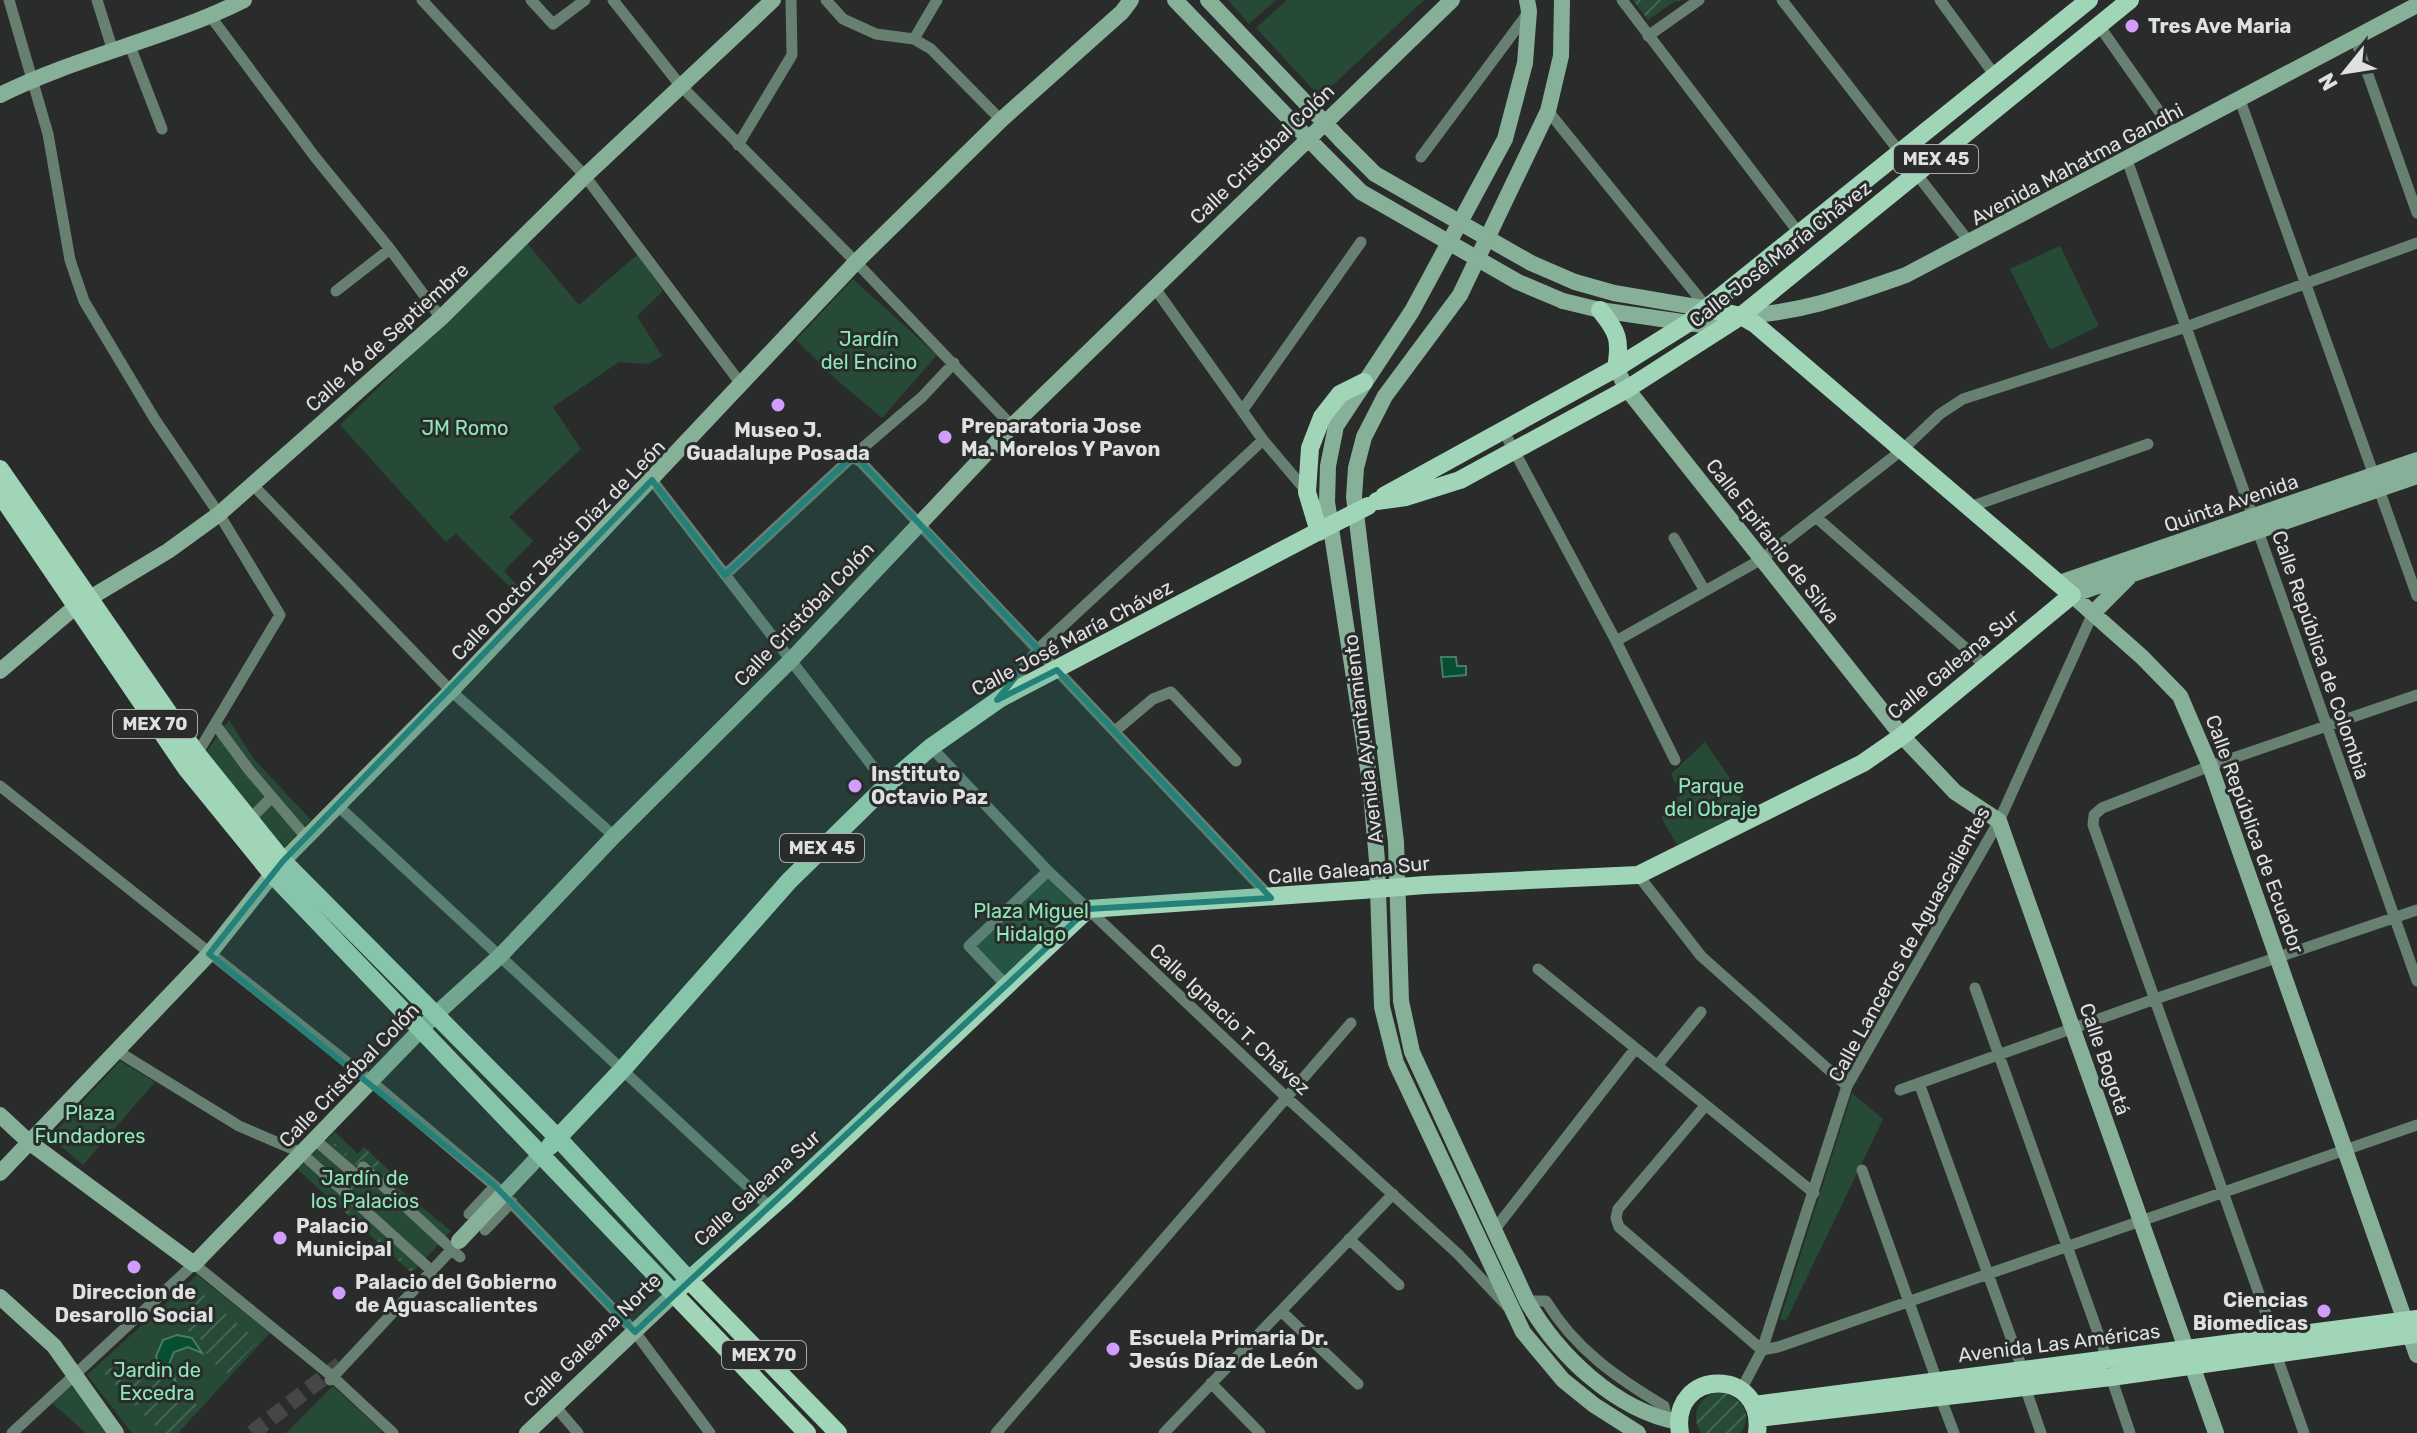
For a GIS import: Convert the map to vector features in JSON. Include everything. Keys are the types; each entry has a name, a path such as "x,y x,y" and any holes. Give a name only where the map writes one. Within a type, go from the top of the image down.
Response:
{"main road":[{"path":"0,95 32,79 211,17 244,0"},
{"name":"Calle 16 de Septiembre","path":"0,671 81,602 168,551 219,514 441,318 680,85 773,0"},
{"name":"Calle Doctor Jesús Díaz de León","path":"0,1173 209,954 306,837 451,691 856,262 1001,120 1122,12 1131,0"},
{"path":"1175,0 1361,192 1518,282 1563,301 1600,310 1723,328"},
{"path":"1208,0 1375,174 1531,263 1575,282 1614,293 1741,316"},
{"name":"Calle Cristóbal Colón","path":"194,1264 305,1156 420,1029 501,955 614,836 791,660 918,522 1012,426 1452,0"},
{"name":"Avenida Ayuntamiento","path":"1562,0 1561,56 1548,111 1460,295 1385,396 1364,437 1356,468 1354,497 1396,842 1401,1001 1412,1052 1527,1301 1552,1339 1576,1363 1624,1400 1675,1425"},
{"name":"Calle José María Chávez","path":"558,1138 789,881 887,785 931,747 1001,698 1372,504 1616,368 1688,323 2089,0"},
{"name":"Calle José María Chávez","path":"1372,504 1460,480 1627,389 1723,328 1918,174 2130,0"},
{"name":"Avenida Mahatma Gandhi","path":"1741,316 1780,314 1837,299 1906,275 2417,5"},
{"name":"Avenida Ayuntamiento","path":"1528,6 1525,63 1505,139 1412,311 1336,426 1328,466 1327,502 1370,782 1377,861 1382,1007 1396,1063 1511,1311 1539,1353 1563,1380 1594,1405 1638,1433"},
{"path":"1600,310 1615,329 1619,347 1616,368"},
{"name":"Calle República de Ecuador","path":"1741,316 1755,324 2066,589 2142,657 2180,696 2210,766 2345,1150 2412,1327 2417,1355"},
{"name":"Calle Epifanio de Silva","path":"1616,368 1627,389 1902,736"},
{"path":"1320,531 1307,492 1310,448 1322,417 1340,394 1364,382"},
{"name":"Quinta Avenida","path":"2066,589 2376,482 2417,460"},
{"name":"MEX 70","path":"0,469 186,768 420,1029 807,1433"},
{"name":"Quinta Avenida","path":"2376,482 2417,476"},
{"name":"MEX 70","path":"0,494 197,754 278,868 435,1015 558,1138 688,1279 838,1433"},
{"name":"Quinta Avenida","path":"2066,589 2132,574 2255,524"},
{"path":"2093,613 2132,574"},
{"name":"Calle Galeana Sur","path":"688,1279 771,1208 1088,909 1425,885 1638,875 1863,763 1902,736 1986,666 2066,589"},
{"path":"1902,736 1955,792 1999,821"},
{"name":"Calle Bogotá","path":"1999,821 2216,1433"},
{"path":"0,1115 29,1142 194,1264"},
{"name":"MEX 45","path":"542,1153 558,1138"},
{"path":"457,1249 542,1153"},
{"name":"Calle Galeana Norte","path":"527,1433 688,1279"},
{"path":"0,1297 54,1346 116,1433"},
{"name":"Avenida Las Américas","path":"1758,1424 1939,1390 2412,1327"},
{"path":"1675,1425 1689,1396 1705,1385 1724,1383 1741,1390 1758,1424"}],"street":[{"path":"9,0 48,134 70,260 84,301 154,418 219,514 280,615 197,754"},
{"path":"97,0 162,129"},
{"path":"422,0 585,176 741,384"},
{"path":"531,0 553,24 585,0"},
{"path":"613,0 680,85 856,262 1012,426"},
{"path":"738,145 792,55 791,0"},
{"path":"826,0 843,19 876,34 914,39 931,49 1001,120"},
{"path":"914,39 937,0"},
{"path":"1622,0 1799,233"},
{"path":"1648,36 1699,0"},
{"path":"1940,0 1996,77"},
{"path":"1788,2 1970,243"},
{"path":"1421,157 1528,6"},
{"path":"211,17 441,318"},
{"path":"2100,27 2175,134"},
{"path":"2355,38 2417,213"},
{"path":"2240,100 2417,596"},
{"path":"1548,111 1708,309"},
{"name":"Calle República de Colombia","path":"2127,160 2417,981"},
{"path":"1242,411 1361,242"},
{"path":"1616,641 1762,559 1902,450 1940,414 1963,399 2186,327 2417,243"},
{"path":"336,291 390,249"},
{"path":"1154,287 1263,440 1307,492"},
{"path":"725,575 852,457 922,397 954,363"},
{"path":"1503,430 1616,641 1675,760"},
{"path":"1001,698 1038,649 1263,440"},
{"path":"1970,507 2148,444"},
{"path":"852,457 861,462 1271,898"},
{"path":"652,480 887,785"},
{"path":"252,484 451,691 614,836"},
{"path":"1817,518 1986,666"},
{"path":"1674,538 1705,591"},
{"name":"Calle Lanceros de Aguascalientes","path":"1741,1390 1762,1350 1847,1086 1999,821 2093,613"},
{"path":"1115,731 1153,699 1171,692 1236,761"},
{"path":"2304,1433 2224,1193 2093,825 2094,815 2102,808 2210,766 2417,695"},
{"path":"215,724 271,798 306,837"},
{"name":"Calle Ignacio T. Chávez","path":"931,747 1048,871 1286,1097 1458,1254 1511,1311"},
{"path":"0,786 372,1082 503,1194 635,1332 710,1433"},
{"path":"254,815 271,798"},
{"path":"337,805 771,1208"},
{"path":"1006,985 969,946 1048,871"},
{"path":"1638,875 1701,956 1847,1086"},
{"path":"1900,1090 2417,910"},
{"path":"1538,969 1814,1193"},
{"path":"1975,988 2130,1433"},
{"path":"1657,1066 1701,1012"},
{"path":"996,1433 1351,1023"},
{"path":"1495,1229 1635,1049"},
{"path":"117,1051 239,1126 305,1156 432,1271"},
{"path":"1919,1083 2041,1433"},
{"path":"1705,1106 1618,1209 1616,1218 1619,1227 1762,1350 1909,1303 2417,1125"},
{"path":"321,1145 359,1171 457,1249 432,1271 330,1380"},
{"path":"1862,1170 1954,1433"},
{"path":"469,1214 503,1194"},
{"path":"485,1230 503,1194"},
{"path":"1164,1433 1393,1194"},
{"path":"1349,1239 1399,1285"},
{"path":"12,1433 194,1264 389,1430"},
{"path":"1281,1311 1358,1384"},
{"path":"1211,1383 1260,1433"},
{"path":"555,1406 578,1433"}],"highlighted area":[{"path":"852,457 861,462 1038,649 997,700 1057,670 1271,898 1088,909 635,1332 495,1186 209,954 283,861 652,480 725,575"}],"green space":[{"path":"1228,0 1276,0 1249,24"},
{"path":"1287,0 1424,0 1320,97 1256,28"},
{"path":"1633,0 1681,0 1648,20"},
{"name":"JM Romo","path":"526,242 579,305 638,254 663,291 637,316 662,356 648,364 619,362 553,407 581,449 509,517 533,541 504,571 525,593 521,598 456,534 446,542 340,425"},
{"path":"2060,246 2099,326 2050,350 2010,269"},
{"name":"Jardín del Encino","path":"853,279 937,355 882,418 796,340"},
{"path":"229,720 253,758 311,820 282,850 204,755"},
{"name":"Parque del Obraje","path":"1705,742 1738,790 1746,810 1677,845 1661,817 1674,809 1673,800 1682,795 1671,774"},
{"name":"Plaza Miguel Hidalgo","path":"1045,876 1076,907 1005,979 974,948"},
{"name":"Plaza Fundadores","path":"120,1061 155,1082 83,1165 50,1137"},
{"path":"1852,1093 1883,1119 1786,1321 1780,1319"},
{"name":"Jardín de los Palacios","path":"335,1132 358,1154 364,1147 399,1180 395,1185 451,1231 412,1273 297,1169"},
{"path":"329,1138 353,1159 364,1147 394,1176 389,1182 363,1158 356,1165 329,1141 324,1145"},
{"path":"361,1175 391,1202 387,1210 378,1216 348,1189","holes":["361,1179 387,1202 378,1211 353,1189"]},
{"path":"347,1209 414,1270 412,1273 345,1212"},
{"name":"Jardin de Excedra","path":"197,1275 270,1333 178,1433 132,1433 87,1375"},
{"path":"192,1285 258,1341 228,1373 211,1360 198,1336 185,1330 191,1295 186,1291"},
{"path":"151,1362 162,1380 181,1387 198,1406 173,1433 162,1433 101,1370 108,1364 112,1369"},
{"path":"74,1382 111,1433 86,1433 52,1403"},
{"path":"333,1386 382,1431 286,1433"},
{"path":"1721,1391 1740,1402 1746,1413 1745,1425 1741,1433 1701,1433 1696,1419 1699,1406 1707,1397"}],"shaded area":[{"path":"1441,657 1456,657 1457,666 1466,666 1466,675 1443,677"},
{"path":"177,1335 192,1338 202,1353 188,1347 174,1352 169,1364 175,1380 162,1372 156,1356 163,1340"}],"tunnel":[{"path":"252,1433 342,1363"}],"place":[{"name":"Tres Ave Maria","path":"2132,26"},
{"name":"Museo J. Guadalupe Posada","path":"778,405"},
{"name":"Preparatoria Jose Ma. Morelos Y Pavon","path":"945,437"},
{"name":"Instituto Octavio Paz","path":"855,786"},
{"name":"Palacio Municipal","path":"280,1238"},
{"name":"Direccion de Desarollo Social","path":"134,1267"},
{"name":"Palacio del Gobierno de Aguascalientes","path":"339,1293"},
{"name":"Ciencias Biomedicas","path":"2324,1311"},
{"name":"Escuela Primaria Dr. Jesús Díaz de León","path":"1113,1349"}]}
